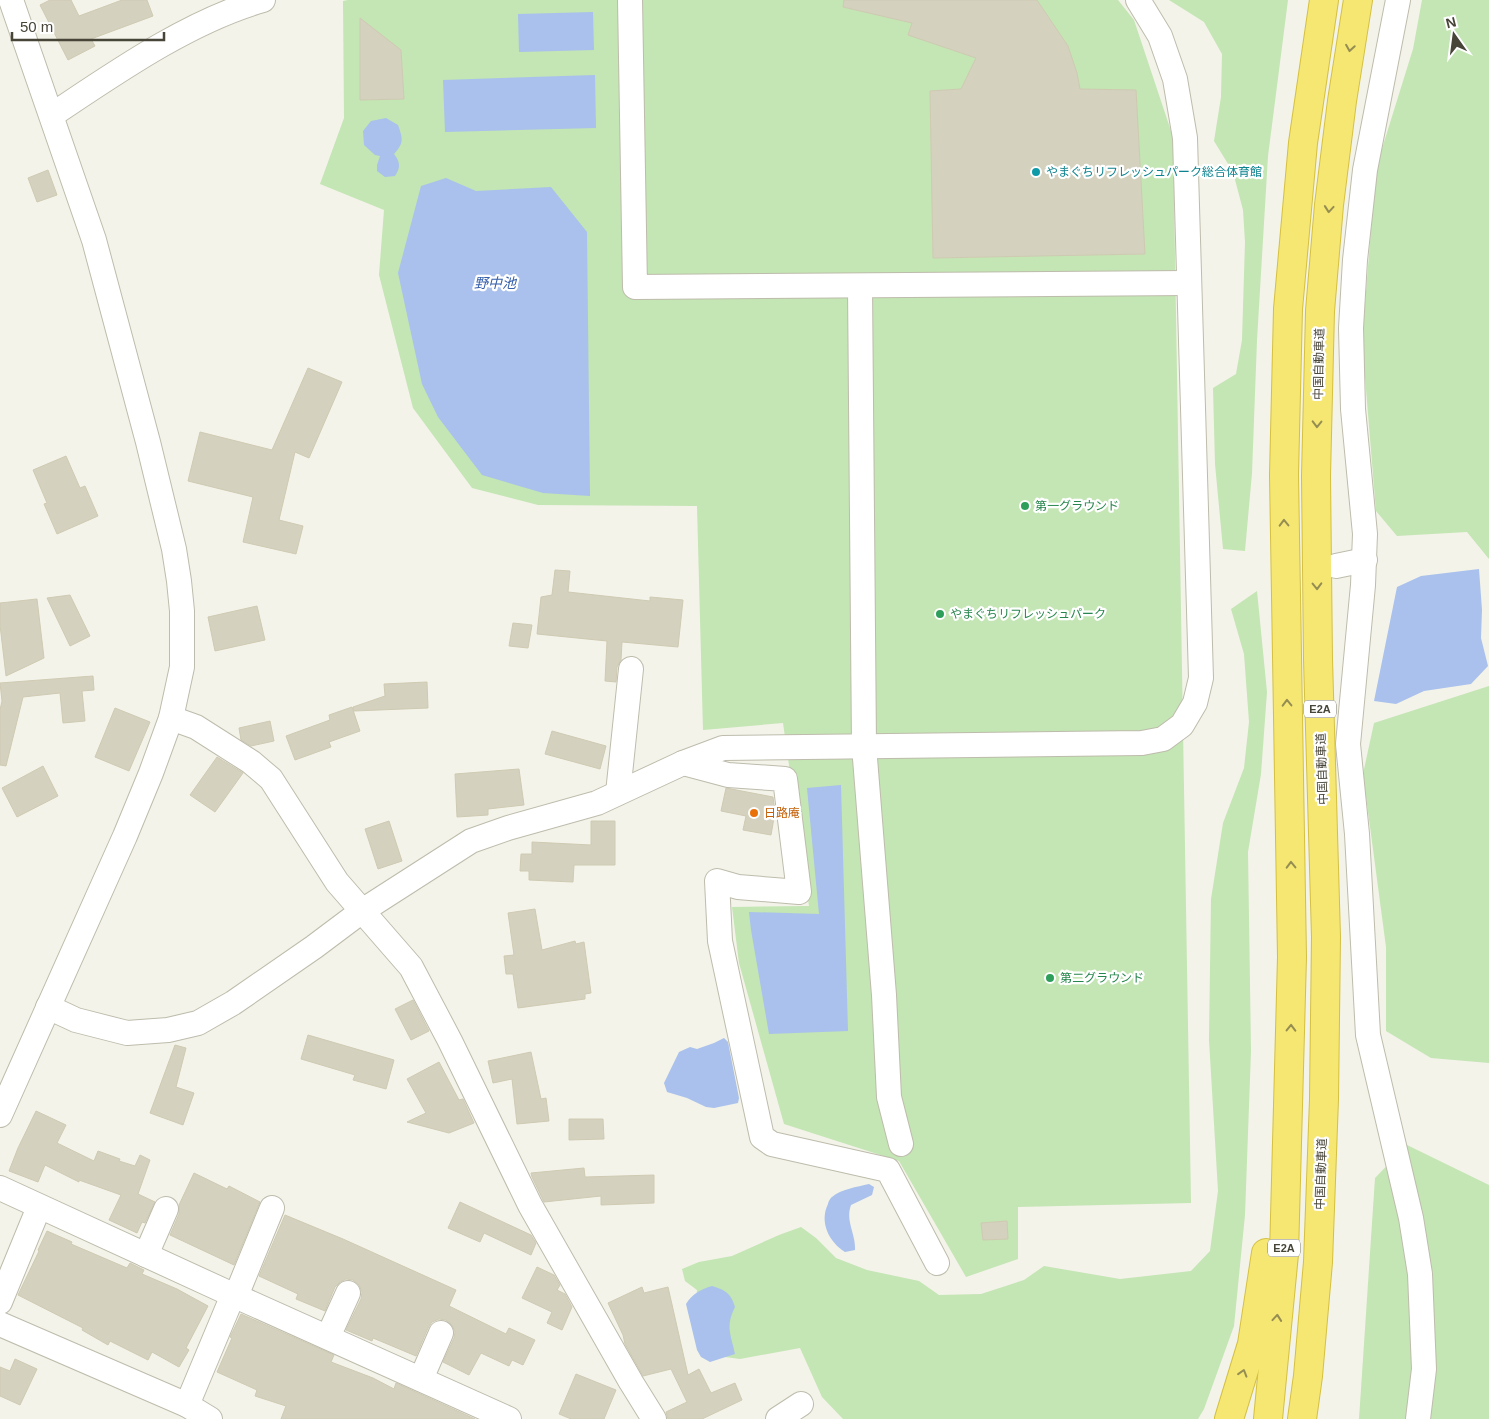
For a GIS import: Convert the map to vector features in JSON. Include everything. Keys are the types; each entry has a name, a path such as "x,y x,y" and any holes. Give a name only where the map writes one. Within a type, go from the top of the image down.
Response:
{"highway":[{"name":"E2A","path":"1268,1419 1284,1254 1290,1077 1292,957 1284,475 1288,309 1303,144 1324,0"},
{"name":"中国自動車道","path":"1302,1419 1308,1376 1318,1262 1324,1099 1326,937 1318,660 1316,485 1320,311 1329,205 1342,102 1358,0"},
{"path":"1229,1419 1252,1344 1290,1077"},
{"path":"1313,1419 1316,1384 1318,1262"}],"street":[{"path":"0,1115 125,836 151,773 171,718 182,667 182,611 174,549 148,442 94,240 11,0"},
{"path":"52,115 130,63 205,22 263,0"},
{"path":"630,0 635,287 1189,283"},
{"path":"48,1007 76,1020 127,1033 168,1030 198,1023 233,1003 362,911 471,841 597,802 723,748 1142,743 1163,739 1182,725 1195,703 1201,678 1184,130 1175,79 1160,36 1138,0"},
{"path":"1398,0 1365,170 1351,328 1353,408 1365,534 1365,560 1348,744 1357,834 1368,1035 1410,1218 1420,1274 1424,1369 1418,1419"},
{"path":"860,286 864,746 884,995 889,1097 900,1144"},
{"path":"1336,566 1365,560"},
{"path":"618,793 631,669"},
{"path":"171,718 196,727 251,762 271,779 337,882 410,966 450,1041 530,1205 654,1419"},
{"path":"683,764 728,776 785,779 799,892 738,887 717,882 720,941 762,1137 772,1144 888,1170 937,1263"},
{"path":"0,1188 234,1296 509,1419"},
{"path":"0,1302 39,1207"},
{"path":"187,1404 272,1208"},
{"path":"146,1255 166,1209"},
{"path":"328,1338 348,1293"},
{"path":"0,1324 187,1404 210,1419"},
{"path":"421,1379 441,1333"},
{"path":"778,1419 802,1404"}],"green space":[{"name":"やまぐちリフレッシュパーク","path":"1118,0 1134,20 1173,137 1191,1203 1018,1207 1018,1259 966,1277 899,1161 784,1124 739,963 732,907 809,906 783,723 703,730 697,506 538,505 472,488 413,408 379,275 384,210 320,184 344,118 343,1"},
{"path":"1169,0 1288,0 1268,156 1257,340 1252,473 1245,551 1223,549 1215,464 1213,388 1236,374 1242,340 1245,242 1243,210 1233,172 1214,141 1221,97 1222,54 1204,22"},
{"path":"1422,0 1489,0 1489,559 1467,532 1397,536 1376,511 1362,341 1376,168 1413,49"},
{"path":"1257,591 1267,692 1261,774 1248,852 1251,1051 1245,1215 1234,1326 1204,1409 1198,1419 843,1419 822,1397 800,1348 740,1359 703,1354 695,1316 697,1290 685,1281 682,1269 699,1262 732,1256 801,1227 816,1238 836,1258 867,1270 919,1281 939,1295 981,1294 1024,1280 1044,1266 1120,1279 1191,1271 1210,1251 1218,1191 1209,1040 1211,899 1223,823 1244,768 1249,722 1244,654 1231,609"},
{"path":"1489,686 1489,1063 1431,1058 1386,1031 1386,947 1363,774 1374,723"},
{"path":"1407,1145 1489,1185 1489,1419 1359,1419 1375,1178"}],"water":[{"path":"593,12 594,50 519,52 518,14"},
{"path":"595,75 596,128 445,132 443,80"},
{"path":"386,118 398,125 402,141 394,154 399,165 397,173 395,176 385,177 377,171 380,156 375,155 364,145 363,131 371,121"},
{"name":"野中池","path":"446,178 476,191 551,187 587,232 590,496 543,493 482,475 438,417 422,384 398,273 421,186"},
{"path":"1479,569 1482,610 1481,638 1488,666 1471,684 1424,691 1396,704 1374,701 1397,587 1421,576"},
{"path":"841,785 848,1031 769,1034 749,912 819,914 807,788"},
{"path":"724,1038 728,1042 739,1098 738,1103 714,1108 706,1107 687,1098 667,1092 664,1083 679,1052 690,1047 697,1049"},
{"path":"869,1184 874,1187 872,1195 851,1205 849,1217 855,1250 845,1252 834,1243 827,1231 825,1211 831,1198 840,1192"},
{"path":"712,1286 721,1289 732,1298 735,1307 730,1325 735,1354 710,1362 701,1357 697,1350 686,1304 697,1292"}],"building":[{"path":"50,0 71,0 79,16 122,0 147,0 153,16 91,39 95,46 68,60 40,5"},
{"name":"やまぐちリフレッシュパーク総合体育館","path":"844,0 1037,0 1068,46 1080,89 1136,90 1145,254 933,258 930,91 961,89 976,58 908,35 912,23 843,7"},
{"path":"360,18 401,50 404,99 360,100"},
{"path":"48,170 57,195 37,202 28,178"},
{"path":"308,368 342,382 309,458 295,452 279,520 303,526 296,554 243,542 253,497 188,481 200,432 272,450"},
{"path":"66,456 80,488 85,486 98,516 57,534 44,504 47,503 33,470"},
{"path":"555,570 570,571 568,592 650,601 650,597 683,600 678,647 622,642 621,660 617,667 616,682 605,681 607,641 537,634 541,597 552,595"},
{"path":"70,595 90,636 70,646 47,598"},
{"path":"37,599 44,658 6,676 0,625 0,603"},
{"path":"257,606 265,640 215,651 208,617"},
{"path":"513,623 532,625 528,648 509,646"},
{"path":"93,676 94,690 82,691 85,721 63,723 60,693 23,697 6,766 0,765 0,710 2,701 0,683"},
{"path":"427,682 428,708 354,711 353,707 385,696 384,684"},
{"path":"352,707 360,731 329,742 331,747 295,760 286,736 330,720 329,715"},
{"path":"115,708 150,722 129,771 95,757"},
{"path":"270,721 274,741 251,746 241,740 239,728"},
{"path":"552,731 606,746 600,769 545,754"},
{"path":"217,757 243,773 215,812 190,795"},
{"path":"43,766 58,796 17,817 2,788"},
{"path":"519,769 524,805 488,809 488,815 457,817 455,774"},
{"name":"日路庵","path":"726,788 773,797 775,812 771,835 743,830 746,816 721,811"},
{"path":"389,821 402,861 378,869 365,829"},
{"path":"591,821 615,821 615,865 574,865 573,882 529,880 529,871 520,871 521,854 532,854 532,842 591,845"},
{"path":"535,909 542,950 575,941 576,944 584,942 591,993 585,994 585,999 518,1008 513,974 506,974 504,956 514,955 508,913"},
{"path":"413,1000 429,1031 411,1040 395,1009"},
{"path":"308,1035 394,1060 386,1089 353,1080 355,1075 301,1059"},
{"path":"175,1045 186,1048 176,1087 194,1093 183,1125 150,1113"},
{"path":"531,1052 541,1099 546,1098 549,1121 517,1124 512,1079 493,1083 488,1061"},
{"path":"439,1062 459,1100 463,1099 474,1123 449,1133 407,1122 426,1113 407,1079"},
{"path":"36,1111 66,1125 57,1143 94,1161 98,1151 135,1166 140,1155 150,1160 138,1194 155,1202 145,1223 142,1222 137,1233 109,1220 121,1195 79,1180 79,1182 45,1165 38,1182 9,1171"},
{"path":"569,1119 603,1119 604,1139 569,1140"},
{"path":"584,1168 585,1177 654,1175 654,1203 601,1205 601,1196 544,1202 531,1173"},
{"path":"194,1173 227,1189 229,1186 260,1202 234,1265 170,1235 179,1214 179,1205"},
{"path":"460,1202 531,1235 536,1243 531,1255 484,1233 480,1242 448,1228"},
{"path":"285,1215 456,1290 449,1306 506,1334 509,1328 535,1340 523,1365 512,1360 509,1366 481,1353 469,1375 443,1362 455,1332 452,1325 446,1320 439,1319 432,1322 416,1356 373,1338 372,1341 346,1330 361,1299 362,1292 359,1285 353,1280 346,1279 335,1287 325,1311 296,1299 298,1294 259,1276"},
{"path":"1007,1221 1008,1239 983,1240 981,1223"},
{"path":"47,1231 72,1242 71,1244 127,1268 130,1263 144,1270 142,1274 177,1289 208,1306 186,1348 189,1350 179,1367 152,1352 148,1360 110,1341 108,1345 82,1330 83,1328 18,1295"},
{"path":"537,1267 554,1275 560,1285 557,1290 565,1294 572,1307 562,1330 547,1323 552,1312 522,1298"},
{"path":"642,1287 644,1293 668,1287 688,1375 699,1369 711,1393 735,1383 742,1400 702,1419 668,1419 666,1412 687,1402 671,1369 643,1376 625,1344 623,1335 608,1303"},
{"path":"241,1314 334,1355 331,1362 373,1378 394,1389 396,1383 475,1419 281,1419 286,1406 255,1396 257,1390 217,1372"},
{"path":"15,1359 37,1369 20,1405 0,1396 0,1367 10,1371"},
{"path":"576,1374 616,1390 604,1419 571,1419 559,1414"}],"place":[{"name":"やまぐちリフレッシュパーク総合体育館","path":"1036,172"},
{"name":"第一グラウンド","path":"1025,506"},
{"name":"やまぐちリフレッシュパーク","path":"940,614"},
{"name":"日路庵","path":"754,813"},
{"name":"第二グラウンド","path":"1050,978"}]}
